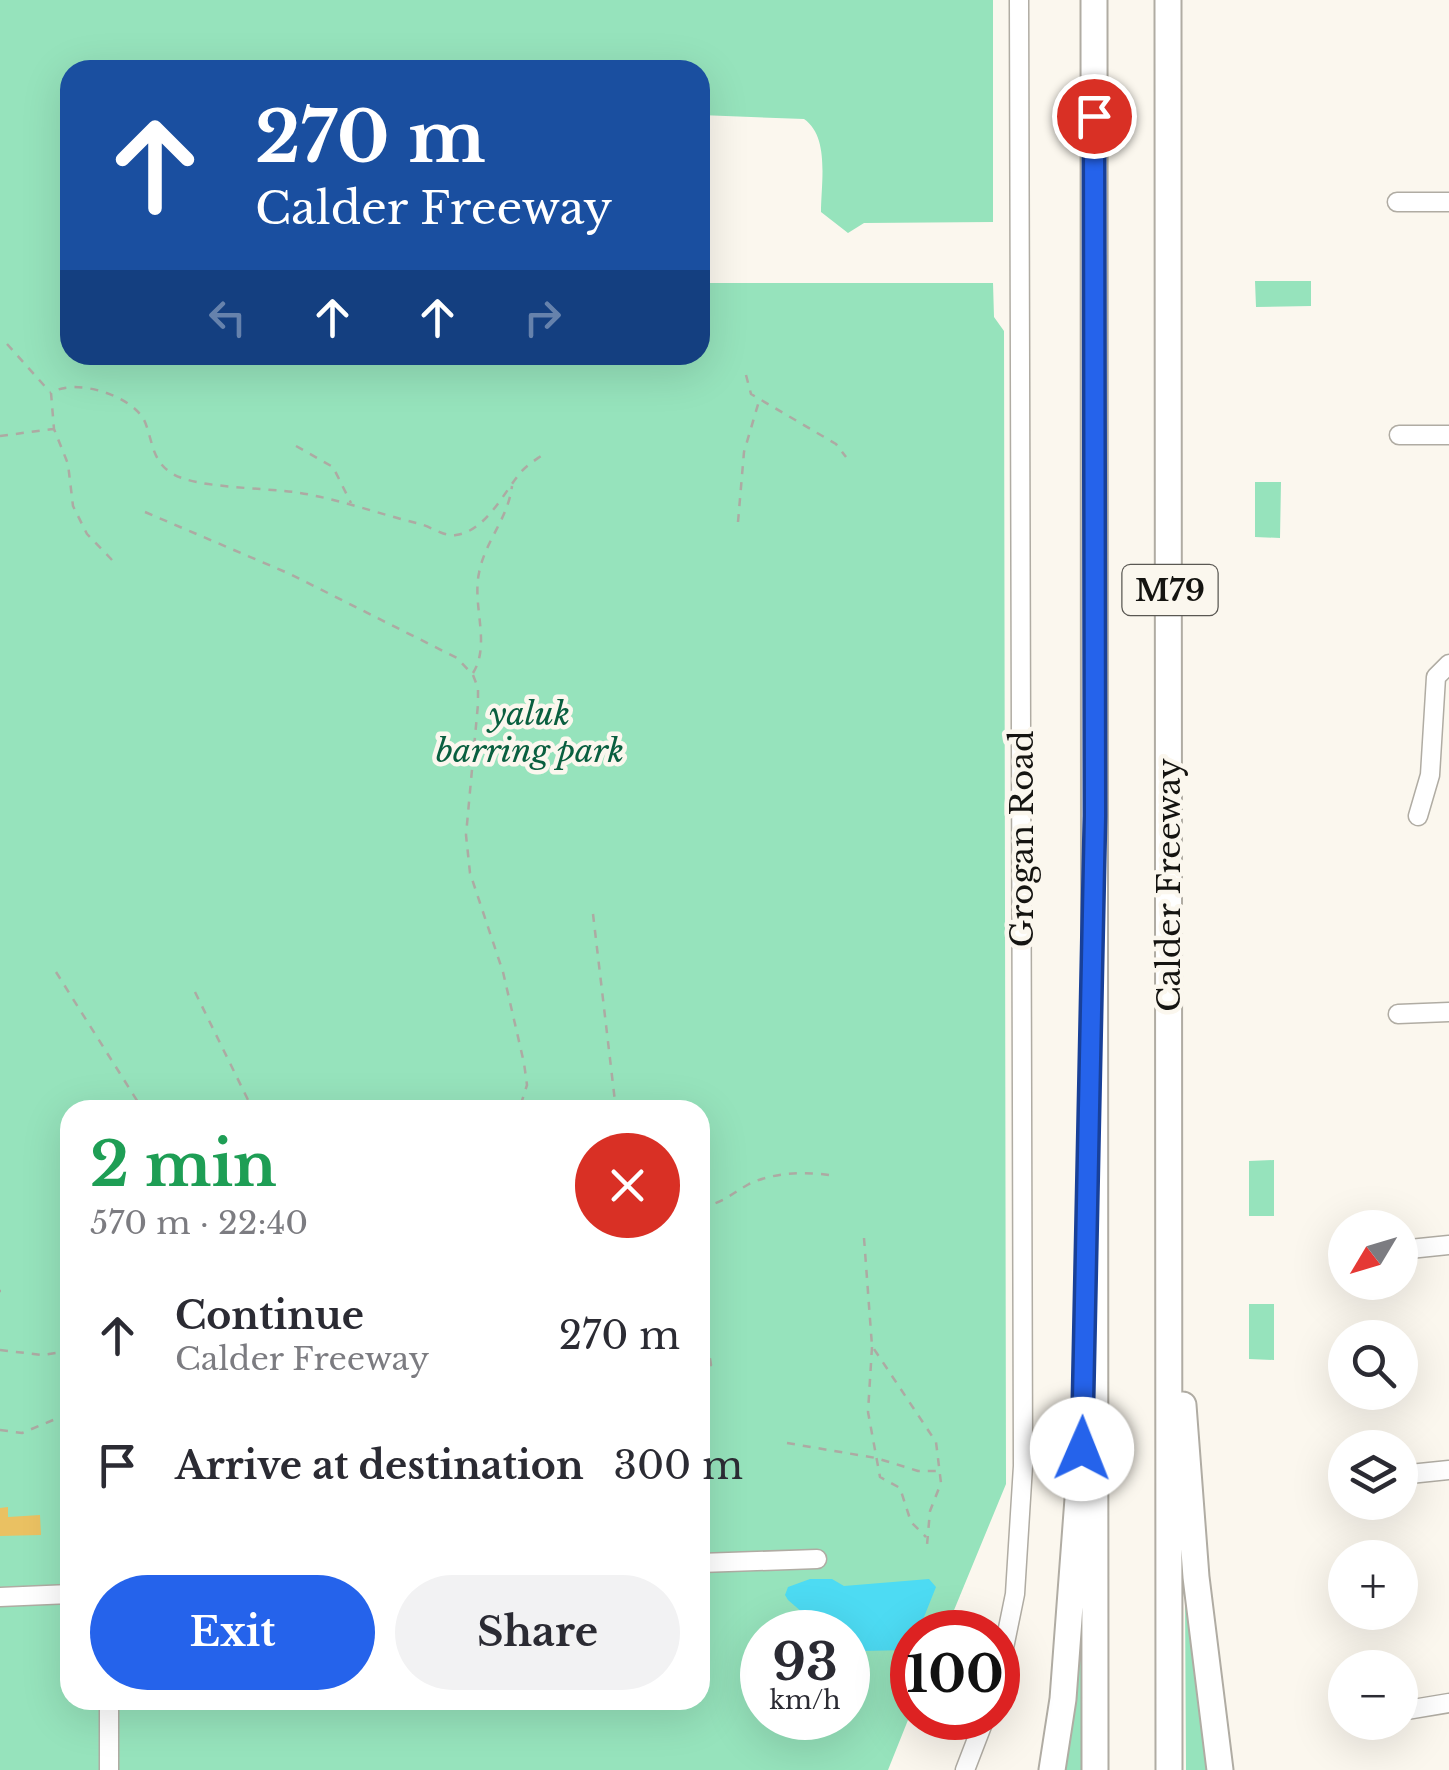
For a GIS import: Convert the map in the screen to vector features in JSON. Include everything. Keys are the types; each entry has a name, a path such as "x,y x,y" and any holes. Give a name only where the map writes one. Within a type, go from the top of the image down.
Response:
{"highway":[{"name":"M79","path":"1094,0 1096,1770"},
{"name":"Calder Freeway","path":"1168,0 1168,1770"},
{"path":"1052,1770 1064,1699 1082,1449 1095,816"},
{"path":"1169,1180 1196,1577 1220,1770"}],"street":[{"name":"Grogan Road","path":"1012,1610 1023,1466 1019,0"},
{"path":"1397,202 1449,202"},
{"path":"1399,435 1449,435"},
{"path":"1418,816 1430,775 1436,678 1449,664"},
{"path":"1398,1014 1449,1012"},
{"path":"1418,1248 1449,1245"},
{"path":"1418,1473 1449,1470"},
{"path":"710,1564 817,1559"},
{"path":"0,1597 60,1594"},
{"path":"1418,1708 1449,1703"},
{"path":"109,1770 110,1710"},
{"path":"966,1770 977,1740"}],"path":[{"path":"8,344 51,393 54,428 68,464 70,493 78,520 112,560"},
{"path":"746,375 751,394 836,444 846,457"},
{"path":"51,393 71,385 85,386 126,404 145,422 154,455 176,476 293,492 459,535 498,505 522,470 545,453"},
{"path":"738,522 744,452 760,398"},
{"path":"0,436 54,428"},
{"path":"296,446 340,474 352,507"},
{"path":"472,674 479,664 482,645 478,576 484,553 510,508 512,485"},
{"path":"145,512 290,574 437,647 457,658 472,674 478,688 466,835 470,873 503,972 524,1063 527,1085 522,1100"},
{"path":"593,914 615,1100"},
{"path":"56,972 137,1100"},
{"path":"195,992 248,1100"},
{"path":"710,1205 721,1203 755,1181 811,1172 835,1176"},
{"path":"864,1238 872,1346 868,1412 876,1458 880,1477 900,1488 911,1522 927,1538"},
{"path":"872,1346 908,1404 933,1433 941,1471 940,1493 930,1511 927,1545"},
{"path":"0,1350 42,1355 60,1352"},
{"path":"0,1430 22,1434 60,1417"},
{"path":"787,1443 876,1458 918,1470 941,1471"}],"green space":[{"name":"yaluk barring park","path":"0,0 993,0 993,222 864,223 848,233 821,212 821,149 812,127 804,119 710,115 710,60 60,60 60,365 710,365 710,283 993,283 994,317 1004,331 1006,1484 954,1610 890,1610 890,1740 900,1740 888,1770 0,1770"},
{"path":"1255,281 1311,281 1311,306 1256,307"},
{"path":"1255,482 1281,482 1280,538 1255,537"},
{"path":"1274,1160 1274,1216 1249,1216 1249,1161"},
{"path":"1249,1304 1274,1304 1274,1360 1249,1359"},
{"path":"1084,1563 1084,1770 1058,1770"},
{"path":"1191,1592 1212,1770 1186,1770 1185,1593"}],"water":[{"path":"810,1579 832,1579 844,1586 929,1579 936,1587 927,1610 890,1610 890,1650 870,1651 870,1610 800,1610 785,1595 788,1587"}],"building":[{"path":"8,1507 8,1517 40,1515 41,1535 0,1536 0,1508"}],"route":[{"path":"1082,1449 1095,816 1094,116"}]}
